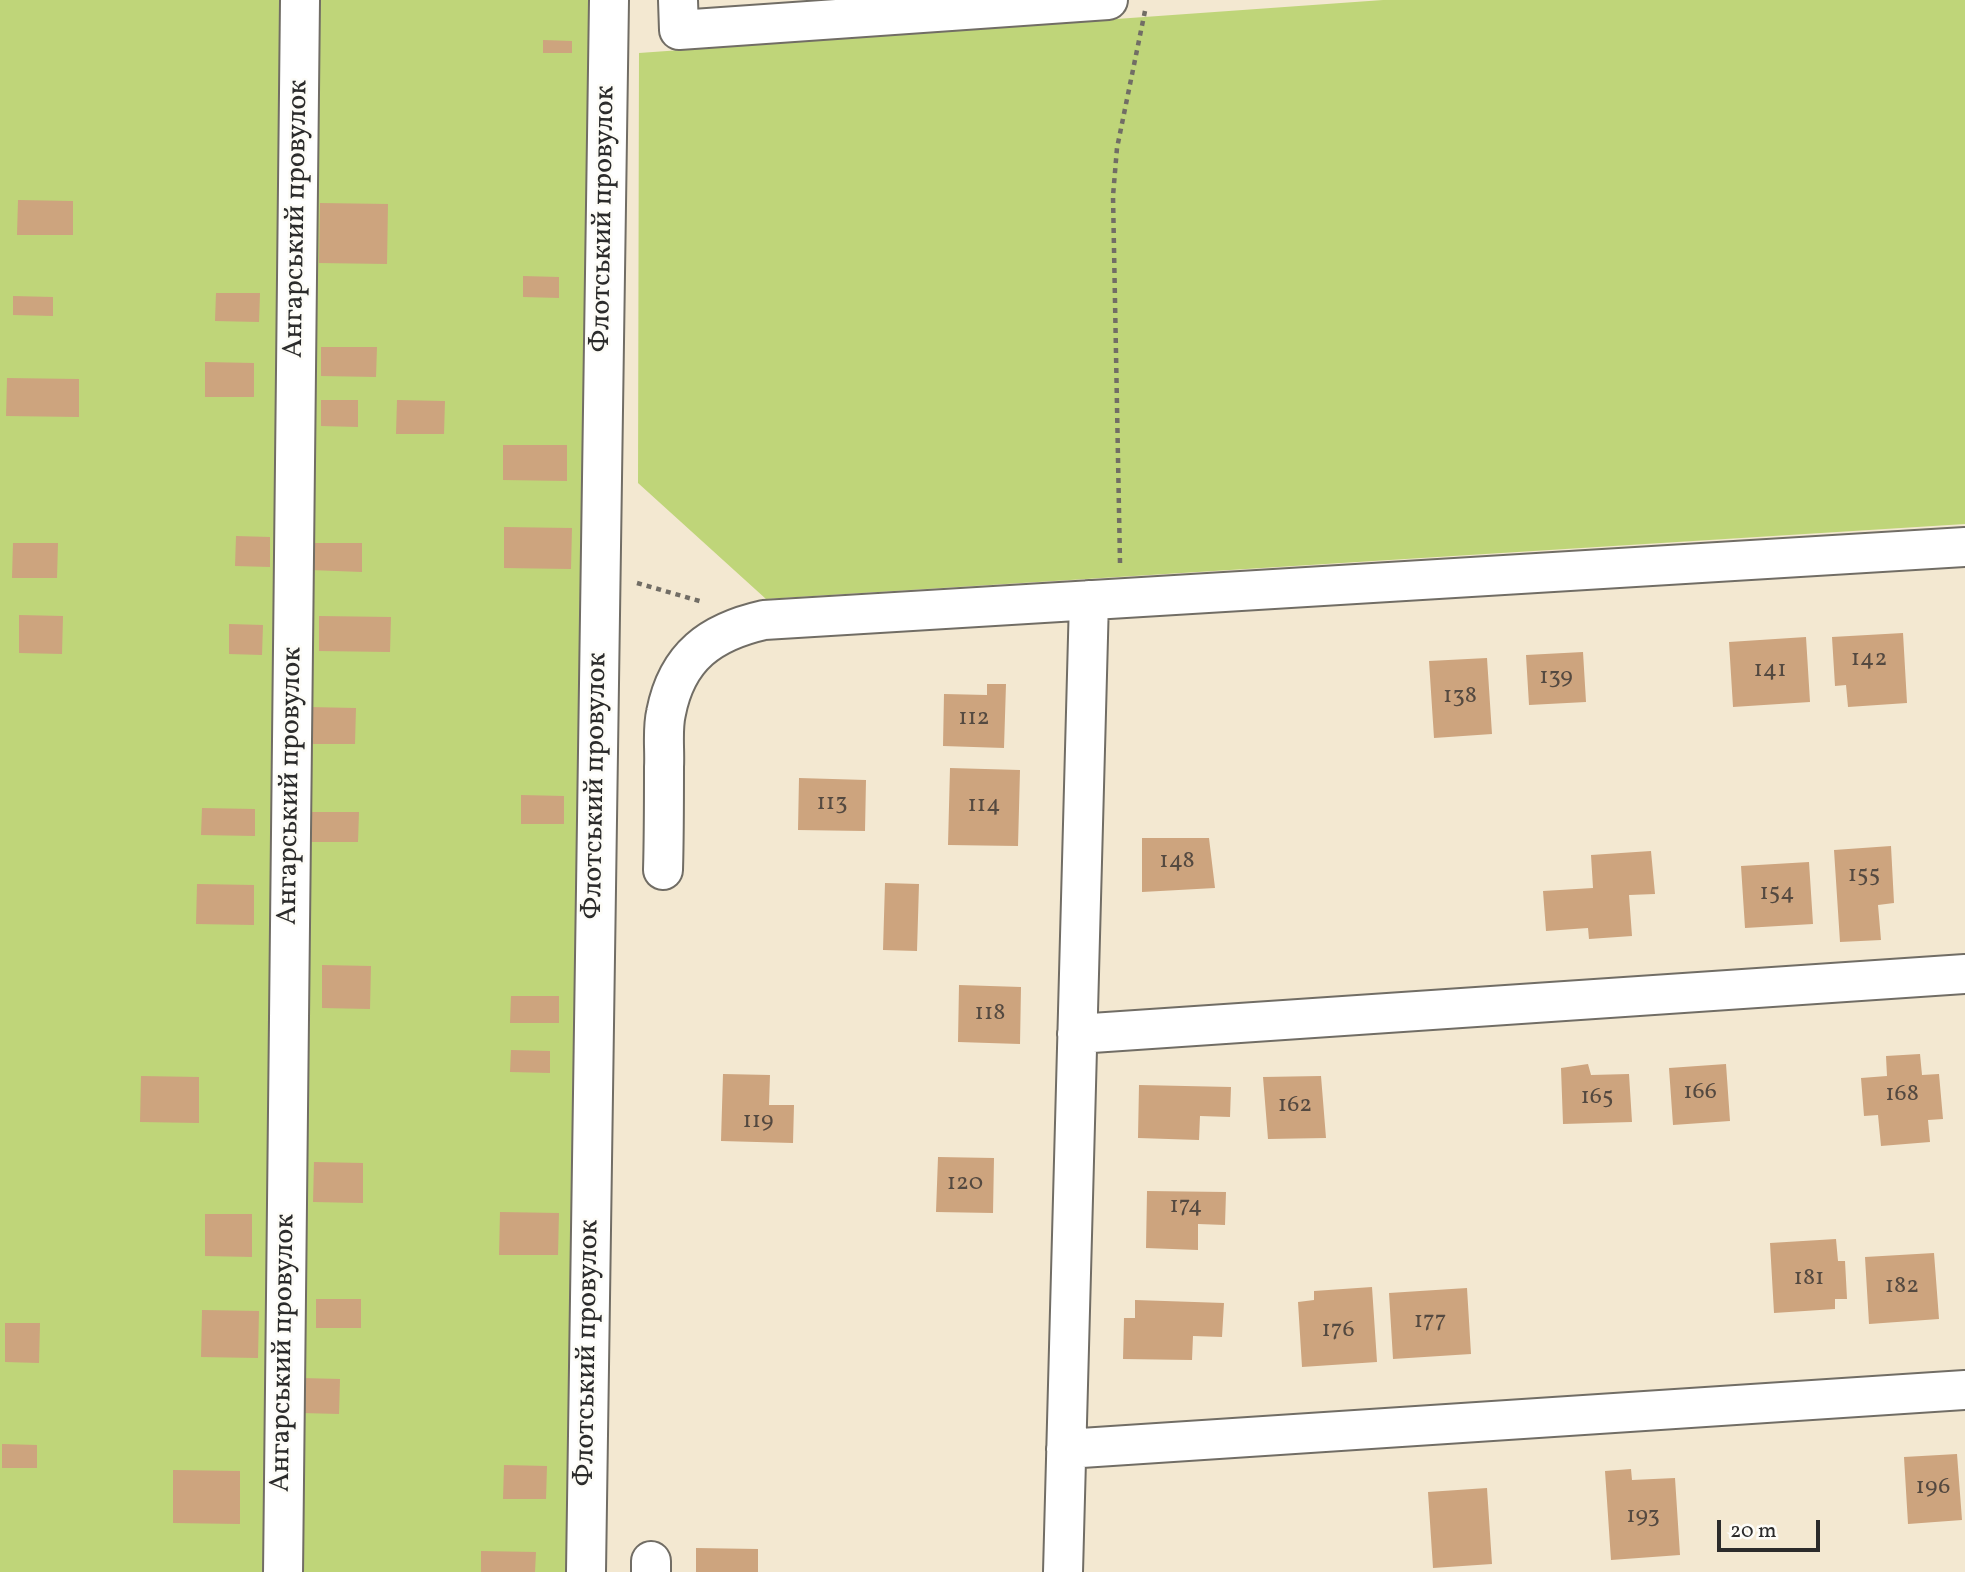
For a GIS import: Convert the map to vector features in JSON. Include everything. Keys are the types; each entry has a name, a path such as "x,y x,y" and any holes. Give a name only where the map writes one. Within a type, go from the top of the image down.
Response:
{"lane":[{"name":"Ангарський провулок","path":"283,1572 300,0"},
{"name":"Флотський провулок","path":"586,1572 609,0"},
{"path":"678,0 679,30 1106,0"},
{"path":"663,870 665,715 673,687 687,662 708,641 734,627 764,620 1965,547"},
{"path":"1063,1572 1077,1034 1105,600"},
{"path":"1077,1034 1965,974"},
{"path":"1066,1449 1965,1390"}],"path":[{"path":"1105,600 1113,197 1117,148 1147,0"},
{"path":"600,573 764,620"}],"green space":[{"path":"0,0 609,0 586,1572 0,1572"},
{"path":"1383,0 1965,0 1965,524 766,599 638,483 639,53"}],"building":[{"path":"543,40 572,41 572,53 543,53"},
{"path":"18,200 73,201 73,235 17,235"},
{"path":"320,203 388,204 387,264 319,263"},
{"path":"523,276 559,277 559,298 523,297"},
{"path":"216,293 260,293 259,322 215,321"},
{"path":"13,296 53,297 53,316 13,315"},
{"path":"321,347 377,347 376,377 321,376"},
{"path":"205,362 254,363 254,397 205,397"},
{"path":"7,378 79,379 79,417 6,416"},
{"path":"321,400 358,400 358,427 321,426"},
{"path":"397,400 445,401 444,434 396,434"},
{"path":"503,445 567,445 567,481 503,480"},
{"path":"504,527 572,528 571,569 504,568"},
{"path":"236,536 270,537 270,567 235,566"},
{"path":"13,543 58,543 57,578 12,578"},
{"path":"311,543 362,543 362,572 310,570"},
{"path":"19,615 63,616 62,654 19,653"},
{"path":"319,616 391,617 390,652 319,651"},
{"path":"229,624 263,625 262,655 229,654"},
{"path":"1903,633 1907,703 1848,707 1846,685 1835,686 1832,637"},
{"path":"1806,637 1810,702 1733,707 1729,642"},
{"path":"1583,652 1586,702 1529,705 1526,655"},
{"path":"1487,658 1492,734 1434,738 1429,661"},
{"path":"987,684 1006,684 1004,748 943,746 944,694 987,695"},
{"path":"309,707 356,708 355,744 308,744"},
{"path":"950,768 1020,770 1018,846 948,845"},
{"path":"799,778 866,780 865,831 798,830"},
{"path":"521,795 564,796 564,824 521,824"},
{"path":"202,808 255,809 255,836 201,835"},
{"path":"312,812 359,812 358,842 311,842"},
{"path":"1142,838 1209,838 1215,888 1142,892"},
{"path":"1891,846 1894,903 1878,905 1881,940 1840,942 1834,850"},
{"path":"1651,851 1655,894 1629,895 1632,936 1589,939 1588,928 1546,931 1543,891 1593,888 1591,855"},
{"path":"1809,862 1813,924 1745,928 1741,866"},
{"path":"885,883 919,884 917,951 883,950"},
{"path":"197,884 254,885 254,925 196,924"},
{"path":"322,965 371,966 370,1009 322,1008"},
{"path":"959,985 1021,987 1020,1044 958,1042"},
{"path":"511,996 559,996 559,1023 510,1023"},
{"path":"511,1050 550,1051 550,1073 510,1072"},
{"path":"1920,1054 1922,1075 1939,1074 1943,1119 1928,1120 1930,1142 1881,1146 1878,1115 1864,1116 1861,1078 1887,1076 1886,1056"},
{"path":"1588,1064 1591,1075 1629,1074 1632,1122 1563,1124 1561,1068"},
{"path":"1726,1064 1730,1121 1673,1125 1669,1068"},
{"path":"723,1074 770,1075 769,1105 794,1105 793,1143 721,1141"},
{"path":"141,1076 199,1077 199,1123 140,1122"},
{"path":"1321,1076 1326,1138 1268,1139 1263,1077"},
{"path":"1139,1085 1231,1087 1230,1117 1200,1116 1199,1140 1138,1138"},
{"path":"938,1157 994,1158 993,1213 936,1212"},
{"path":"314,1162 363,1163 363,1203 313,1202"},
{"path":"1147,1191 1226,1192 1225,1225 1198,1224 1198,1250 1146,1248"},
{"path":"500,1212 559,1213 558,1255 499,1255"},
{"path":"205,1214 252,1214 252,1257 205,1256"},
{"path":"1836,1239 1838,1261 1845,1261 1847,1299 1835,1299 1835,1309 1774,1313 1770,1243"},
{"path":"1934,1253 1939,1319 1869,1324 1865,1257"},
{"path":"1372,1287 1377,1362 1302,1367 1298,1302 1314,1300 1314,1291"},
{"path":"1467,1288 1471,1354 1393,1359 1389,1293"},
{"path":"316,1299 361,1299 361,1328 316,1328"},
{"path":"1135,1300 1224,1303 1222,1337 1193,1336 1192,1360 1123,1359 1124,1318 1135,1318"},
{"path":"202,1310 259,1311 258,1358 201,1357"},
{"path":"5,1323 40,1323 39,1363 5,1362"},
{"path":"302,1378 340,1379 339,1414 302,1413"},
{"path":"2,1444 37,1445 37,1468 2,1468"},
{"path":"1957,1454 1962,1520 1908,1524 1904,1457"},
{"path":"504,1465 547,1466 546,1499 503,1499"},
{"path":"1631,1469 1632,1480 1675,1478 1680,1555 1611,1560 1605,1471"},
{"path":"173,1470 240,1471 240,1524 173,1523"},
{"path":"1487,1488 1492,1564 1433,1568 1428,1492"},
{"path":"696,1548 758,1549 758,1572 696,1572"},
{"path":"481,1551 536,1552 535,1572 481,1572"}]}
